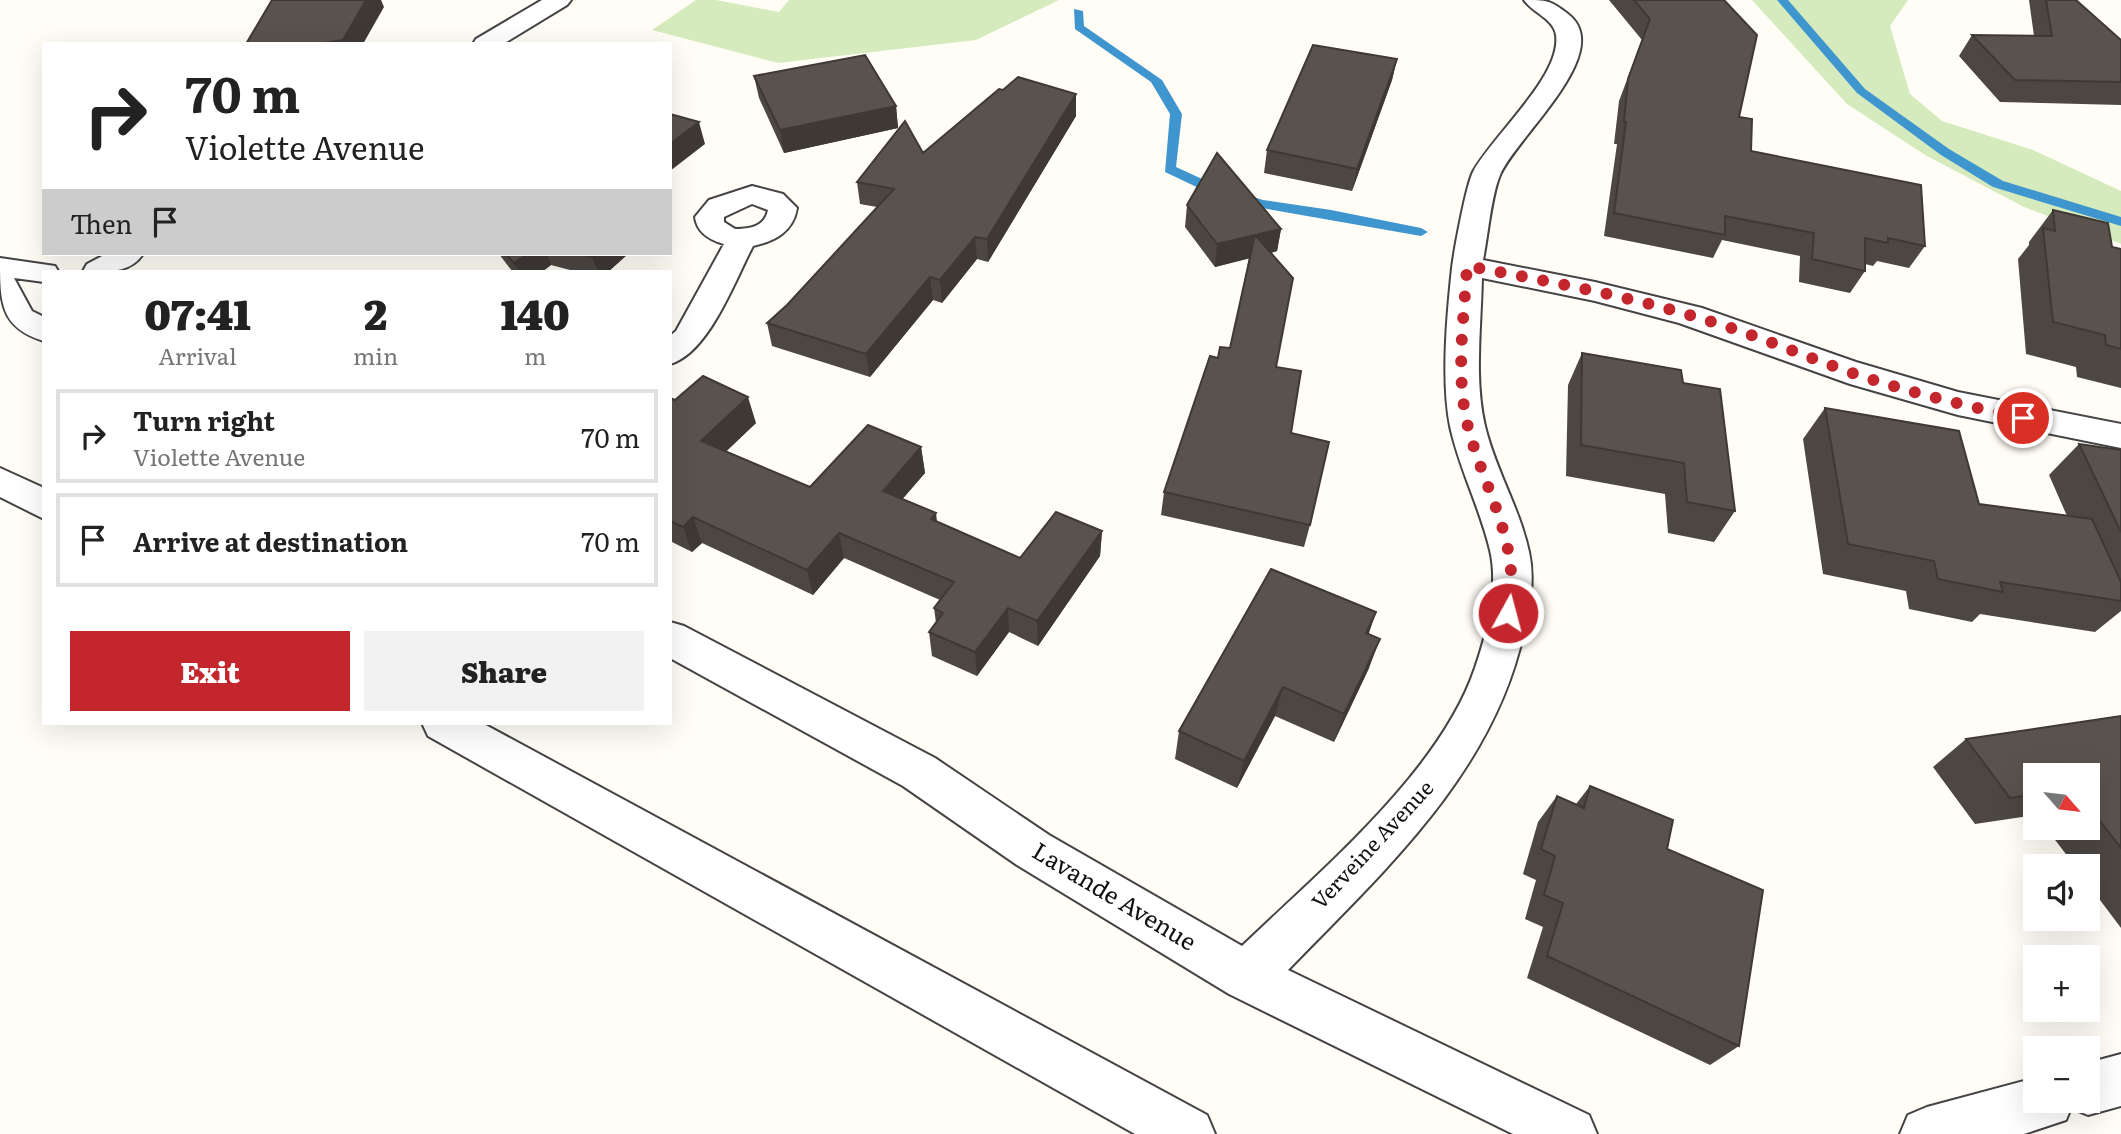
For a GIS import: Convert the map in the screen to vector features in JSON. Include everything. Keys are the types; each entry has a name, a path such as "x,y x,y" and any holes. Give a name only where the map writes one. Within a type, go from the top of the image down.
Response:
{"street":[{"path":"488,42 559,0"},
{"name":"Verveine Avenue","path":"1247,976 1376,847 1414,804 1447,762 1482,703 1496,667 1512,596 1512,578 1510,552 1468,428 1462,392 1467,266 1486,174 1544,96 1565,65 1569,54 1565,23 1536,0"},
{"path":"672,351 689,337 742,238"},
{"path":"100,270 124,256"},
{"path":"1467,266 1616,296 1722,325 1849,371 1931,397 2121,436"},
{"path":"0,267 42,273"},
{"path":"0,280 27,320"},
{"path":"0,481 42,504"},
{"name":"Lavande Avenue","path":"672,639 899,760 1033,850 1247,976 1570,1134"},
{"path":"447,725 1188,1134"},
{"path":"2100,1086 2121,1080"},
{"path":"1927,1134 2023,1108"}],"green space":[{"path":"696,0 716,0 779,12 789,0 1059,0 976,40 778,63 652,30"},
{"path":"1752,0 1908,0 1890,26 1910,94 1942,121 2033,150 2121,191 2121,244 2024,207 1925,155 1847,104"}],"building":[{"path":"272,0 366,0 343,40 247,42"},
{"path":"1634,0 1724,0 1757,35 1739,117 1752,119 1751,151 1921,185 1925,246 1888,238 1888,243 1865,238 1865,271 1812,259 1814,233 1725,216 1725,235 1614,213 1626,122 1628,79 1650,19"},
{"path":"2046,0 2076,0 2121,40 2121,82 2015,80 1972,35 2052,36"},
{"path":"1313,45 1397,59 1357,169 1267,150"},
{"path":"865,55 896,106 780,130 754,76"},
{"path":"1018,77 1076,94 987,239 975,237 940,280 930,277 866,354 767,323 787,305 894,189 857,182 905,121 923,153 999,89 1003,90"},
{"path":"672,115 699,122 672,142"},
{"path":"1217,153 1281,229 1217,244 1187,205"},
{"path":"2053,210 2108,223 2112,247 2121,249 2121,349 2106,345 2105,335 2053,322 2043,228 2055,231"},
{"path":"1255,235 1293,278 1276,367 1301,371 1291,433 1329,442 1310,525 1164,492 1210,356 1218,358 1220,347 1230,348"},
{"path":"508,256 524,256 514,263"},
{"path":"1582,353 1681,370 1683,383 1720,389 1735,511 1687,502 1684,463 1581,445"},
{"path":"703,376 748,397 701,441 810,487 868,425 921,447 883,491 936,513 931,519 1020,558 1056,512 1102,531 1037,621 1008,608 975,652 929,632 943,613 934,608 954,582 839,533 807,570 693,517 683,527 672,522 672,399 675,400"},
{"path":"1825,408 1959,431 1979,504 2092,519 2121,582 2121,601 2000,582 2003,592 1938,579 1934,561 1848,544"},
{"path":"2079,444 2121,450 2121,532"},
{"path":"1271,569 1376,612 1366,633 1380,639 1344,714 1283,687 1244,761 1179,731"},
{"path":"2121,716 2121,848 2100,821 2100,763 2023,763 2023,796 2010,798 1966,739"},
{"path":"1590,786 1673,820 1667,849 1763,890 1739,1046 1547,956 1563,903 1544,895 1555,856 1541,849 1557,796 1584,808"}],"waterway":[{"path":"1782,0 1861,91 1945,152 1998,184 2080,207 2121,222"},
{"path":"1078,11 1079,27 1156,80 1176,114 1169,169 1208,187 1261,204 1331,214 1421,232"}],"route":[{"path":"1508,613 1512,596 1510,552 1468,428 1462,392 1467,266 1560,283 1660,308 1722,325 1815,360 1931,397 2023,418"}]}
